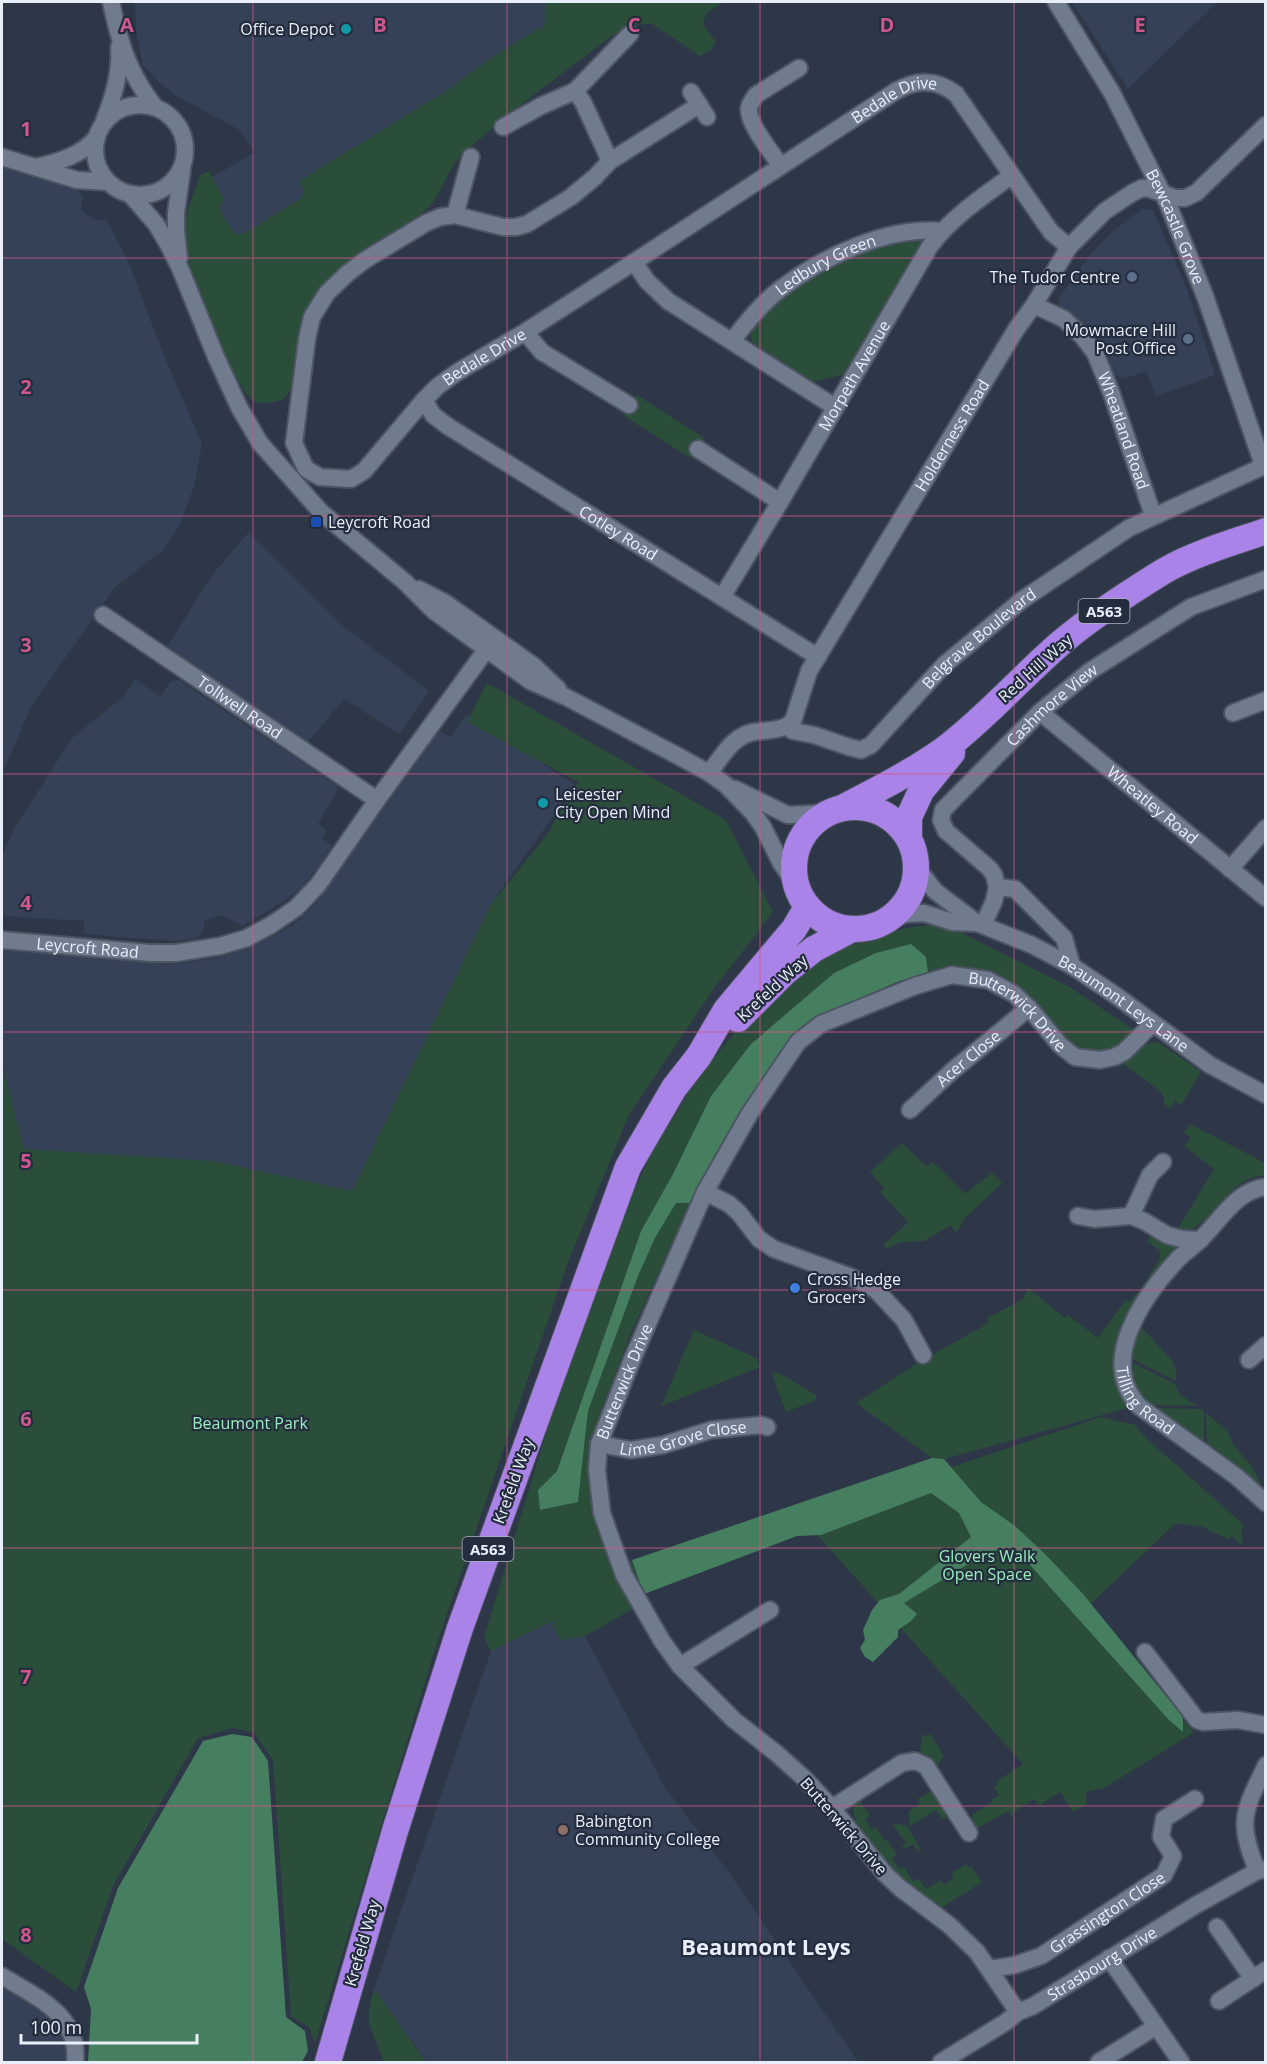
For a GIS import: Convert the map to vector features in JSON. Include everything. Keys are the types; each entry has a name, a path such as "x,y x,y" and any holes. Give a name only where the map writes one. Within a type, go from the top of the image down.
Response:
{"highway":[{"name":"Red Hill Way","path":"836,810 913,770 968,730 1064,640 1166,570 1203,553 1265,531"},
{"name":"Red Hill Way","path":"909,837 909,817 921,791 968,730"},
{"path":"861,806 879,811 895,821 909,837 916,859 915,881 907,902 890,919 872,927 852,929 828,923 802,896 794,867 796,850 801,838 813,824 836,810 861,806"},
{"name":"Krefeld Way","path":"328,2062 395,1831 460,1628 628,1167 674,1088 699,1056 726,1010 794,929 802,896"},
{"name":"Krefeld Way","path":"699,1056 785,972 814,949 852,929"}],"street":[{"path":"111,2 124,56 137,82 155,107"},
{"name":"Bewcastle Grove","path":"1056,2 1112,93 1184,240 1264,465"},
{"path":"118,34 117,76 95,149 101,172 108,182 118,189 130,194 146,195 161,190 173,181 182,168"},
{"path":"503,127 575,91 630,34"},
{"path":"781,166 752,122 749,109 751,101 756,96 799,68"},
{"name":"Bedale Drive","path":"699,105 610,161 571,197 527,224 503,227 455,215 440,217 365,260 348,273 327,293 312,317 307,339 294,443 306,468 320,477 351,479 364,471 424,400 456,373 525,332 907,84 927,81 948,88 956,94 1051,232 1069,247"},
{"path":"575,91 583,102 610,161"},
{"path":"36,167 79,152 99,133 108,119 118,111 130,106 155,107 169,115 178,124 186,148 176,213 180,268"},
{"name":"Holderness Road","path":"787,726 792,721 802,690 818,657 1011,337 1034,305 1069,247 1105,211 1142,188 1175,198 1185,198 1196,193 1266,124"},
{"path":"2,157 77,180 108,182"},
{"path":"455,215 471,157"},
{"name":"Morpeth Avenue","path":"722,597 942,231 975,202 1011,176"},
{"path":"130,194 156,224 180,268 216,357 239,407 260,443 321,512 405,582 434,611 492,646 530,681 566,697 709,773 726,785 788,815 836,810"},
{"name":"Ledbury Green","path":"732,341 753,315 778,290 825,261 894,233 921,229 942,231"},
{"path":"634,262 647,281 668,301 835,406"},
{"name":"Wheatland Road","path":"1034,305 1064,319 1095,352 1112,392 1153,515"},
{"path":"525,332 542,352 629,405"},
{"name":"Cotley Road","path":"424,400 433,415 449,427 818,657"},
{"path":"698,449 780,502"},
{"name":"Belgrave Boulevard","path":"709,773 735,740 746,733 778,730 787,726 793,731 861,750 871,745 944,665 998,618 1066,569 1153,515 1264,465"},
{"name":"Cashmore View","path":"997,887 990,869 946,831 941,820 943,810 1041,712 1090,670 1191,607 1266,579"},
{"name":"Tollwell Road","path":"102,615 377,800"},
{"name":"Leycroft Road","path":"2,940 150,953 176,953 209,949 247,938 271,925 296,908 318,885 377,800 492,646"},
{"path":"1233,713 1266,700"},
{"name":"Wheatley Road","path":"1041,712 1266,898"},
{"path":"726,785 763,827 781,863 802,896"},
{"path":"1230,869 1266,828"},
{"name":"Beaumont Leys Lane","path":"917,868 935,891 980,924 1032,945 1072,966 1210,1065 1266,1095"},
{"path":"980,924 994,901 997,887 1015,889 1064,938 1072,966"},
{"name":"Beaumont Leys Lane","path":"890,919 906,914 924,913 952,922 980,924"},
{"name":"Butterwick Drive","path":"1018,2012 977,1952 949,1925 885,1874 832,1808 776,1753 734,1720 680,1666 662,1641 624,1575 610,1539 602,1512 597,1470 599,1444 632,1360 705,1192 750,1113 798,1042 821,1024 915,986 952,975 995,983 1014,994 1075,1057 1088,1060 1114,1057 1125,1052 1152,1024"},
{"name":"Acer Close","path":"910,1110 952,1071 1029,1008"},
{"path":"1131,1216 1150,1175 1163,1162"},
{"name":"Tilling Road","path":"1266,1187 1255,1188 1241,1196 1165,1273 1139,1311 1124,1348 1125,1381 1131,1397 1145,1411 1237,1477 1266,1503"},
{"path":"705,1192 729,1204 759,1239 774,1249 851,1277 876,1290 904,1320 923,1356"},
{"path":"1078,1216 1094,1219 1131,1216 1167,1234 1182,1239 1200,1240"},
{"path":"1249,1360 1266,1345"},
{"name":"Lime Grove Close","path":"599,1444 631,1450 663,1445 711,1430 761,1425 767,1427"},
{"path":"680,1666 770,1610"},
{"path":"1145,1652 1197,1720 1203,1722 1238,1720 1266,1725"},
{"path":"832,1808 902,1763 915,1761 926,1766 969,1833"},
{"path":"1261,1870 1247,1844 1244,1822 1266,1764"},
{"name":"Grassington Close","path":"990,1969 1016,1965 1041,1956 1164,1875 1173,1856 1161,1837 1164,1819 1195,1799"},
{"name":"Strasbourg Drive","path":"941,2062 1006,2022 1018,2012 1033,2006 1196,1905 1261,1870"},
{"path":"1217,1927 1259,1974 1219,2001"},
{"path":"1108,1958 1181,2062"},
{"path":"2,1976 54,2009 62,2018 77,2048 75,2062"},
{"path":"1099,2062 1155,2027"}],"shaded area":[{"path":"135,2 601,2 234,254 197,186 255,152 238,129 176,96 143,65 136,31"},
{"path":"1072,2 1217,2 1128,89"},
{"path":"2,167 75,189 83,195 81,210 96,221 106,219 128,261 163,353 202,444 194,486 181,523 163,550 116,586 86,628 31,707 2,774"},
{"path":"1142,209 1153,210 1187,289 1215,375 1156,396 1146,371 1124,379 1113,374 1101,348 1072,316 1059,307 1059,298 1090,255 1114,230"},
{"path":"249,532 342,625 429,691 399,734 344,699 308,742 167,647 212,575"},
{"path":"135,679 160,696 171,681 179,680 339,787 318,824 327,830 322,838 332,845 300,889 280,904 242,926 222,915 204,920 203,932 191,939 177,941 114,937 83,933 84,921 2,916 2,857 14,829 72,738 123,697"},
{"path":"467,714 575,785 491,904 352,1191 213,1161 24,1149 2,1064 2,950 175,964 218,958 270,938 294,924 315,905 440,730 450,737"},
{"name":"Babington Community College","path":"552,1621 560,1640 585,1636 664,1786 730,1874 858,2062 427,2062 374,1989 491,1651"},
{"path":"2,1983 56,2024 66,2039 69,2062 2,2062"}],"green space":[{"path":"545,2 723,2 706,14 703,24 716,42 710,51 700,56 652,24 627,25 482,137 457,161 429,207 358,253 324,285 303,320 295,374 289,393 284,398 273,402 254,401 236,376 213,328 187,257 184,226 200,175 209,171 224,199 220,206 223,216 234,233 243,234 302,198 304,190 299,181 446,91 540,27 542,31 545,22"},
{"path":"915,237 922,243 922,247 845,374 813,382 752,342 750,329 782,293 852,254"},
{"path":"637,395 704,438 690,458 624,416"},
{"name":"Beaumont Park","path":"487,683 726,820 773,912 715,987 629,1115 568,1262 436,1646 315,2043 309,2027 291,2016 273,1760 254,1733 233,1728 198,1738 113,1886 76,1992 2,1939 2,1064 24,1149 213,1161 352,1191 491,904 546,836 578,782 467,722"},
{"path":"927,925 960,932 1071,988 1134,1030 1127,1041 1107,1052 1089,1053 1072,1047 1043,1015 947,969 928,972 926,957 834,973 751,1044 711,1096 673,1174 641,1231 557,1471 538,1490 578,1502 588,1411 638,1276 655,1238 676,1203 690,1203 629,1338 591,1437 592,1503 607,1553 617,1570 632,1560 647,1601 585,1636 560,1640 552,1621 491,1651 484,1637 595,1273 652,1153 697,1078 738,1029 822,954 903,929"},
{"path":"911,944 926,957 928,972 897,982 802,1026 771,1065 690,1203 676,1203 655,1238 638,1276 588,1411 578,1502 540,1510 538,1490 557,1471 641,1231 673,1174 711,1096 751,1044 834,973 876,953"},
{"path":"1153,1042 1161,1044 1201,1072 1181,1105 1175,1101 1170,1108 1163,1103 1165,1100 1160,1091 1125,1065 1120,1066 1141,1046"},
{"path":"1190,1124 1265,1163 1265,1175 1242,1183 1204,1221 1189,1230 1181,1231 1179,1227 1214,1169 1184,1146 1191,1138 1184,1132"},
{"path":"902,1143 926,1166 933,1162 965,1194 992,1173 1002,1183 964,1219 955,1232 951,1225 924,1241 900,1242 887,1249 883,1245 908,1222 880,1192 884,1188 870,1172"},
{"path":"1154,1233 1184,1246 1117,1345 1115,1370 1117,1383 1131,1407 944,1459 932,1458 856,1403 919,1362 989,1322 987,1318 1023,1299 1028,1288 1065,1318 1068,1315 1098,1338 1126,1300 1130,1302 1136,1293 1138,1294 1160,1258 1160,1251 1147,1241"},
{"path":"1138,1323 1174,1363 1176,1381 1130,1358"},
{"path":"694,1330 756,1358 760,1367 661,1406"},
{"path":"1133,1363 1175,1384 1180,1395 1197,1406 1148,1405 1134,1386 1130,1371 1134,1370"},
{"path":"777,1372 816,1395 816,1400 786,1412 772,1374"},
{"path":"1150,1408 1201,1409 1204,1411 1204,1445"},
{"path":"1206,1413 1228,1432 1233,1445 1251,1465 1264,1490 1207,1447"},
{"name":"Glovers Walk Open Space","path":"1101,1417 1134,1424 1148,1440 1244,1525 1241,1532 1243,1546 1231,1536 1229,1540 1203,1527 1176,1523 1084,1610 1193,1733 1104,1788 1086,1792 1087,1804 1073,1812 1060,1792 1041,1804 1040,1808 1034,1799 1012,1813 1015,1817 1013,1818 1008,1811 976,1829 970,1820 973,1818 972,1815 999,1795 994,1786 998,1784 996,1782 1023,1764 801,1517"},
{"path":"932,1458 944,1459 981,1502 1015,1526 1083,1594 1183,1717 1183,1732 1168,1719 1014,1547 988,1552 904,1603 917,1614 898,1630 898,1637 873,1662 865,1657 860,1648 865,1640 863,1630 872,1610 880,1600 899,1594 971,1537 959,1513 931,1493 821,1535 797,1536 644,1594 632,1560"},
{"path":"922,1733 925,1737 930,1734 944,1756 937,1766 929,1757 920,1753"},
{"path":"232,1734 252,1737 268,1761 286,2017 305,2031 308,2051 302,2062 88,2062 91,2009 84,1987 118,1888 203,1741"},
{"path":"875,1789 877,1791 860,1801 870,1816 865,1819 872,1830 876,1827 885,1841 887,1840 897,1855 892,1858 899,1869 904,1867 913,1881 918,1878 926,1889 941,1880 944,1885 954,1878 952,1873 966,1864 969,1868 971,1866 982,1882 941,1908 910,1886 865,1838 854,1816 857,1801"},
{"path":"932,1790 946,1812 945,1819 936,1810 910,1826 909,1811 920,1804 918,1799"},
{"path":"893,1825 907,1826 921,1850 918,1852 913,1844 904,1849 902,1846 906,1843"},
{"path":"374,1989 427,2062 383,2062 369,2022"}],"place":[{"name":"Office Depot","path":"346,29"},
{"name":"The Tudor Centre","path":"1132,277"},
{"name":"Mowmacre Hill Post Office","path":"1188,339"},
{"name":"Leycroft Road","path":"316,522"},
{"name":"Leicester City Open Mind","path":"543,803"},
{"name":"Cross Hedge Grocers","path":"795,1288"},
{"name":"Babington Community College","path":"563,1830"}],"district":[{"name":"Beaumont Leys","path":"766,1946"}]}
